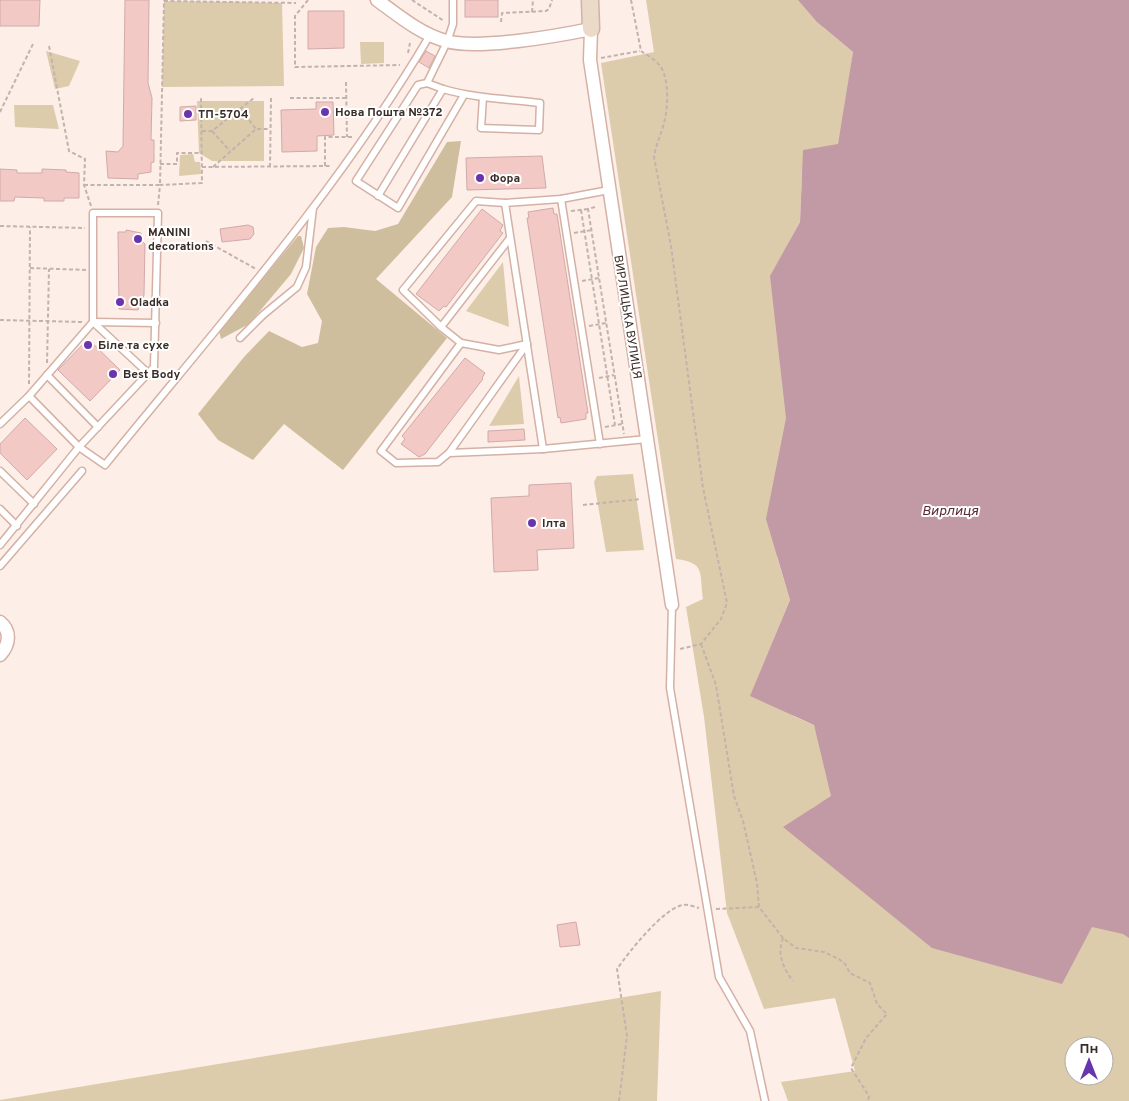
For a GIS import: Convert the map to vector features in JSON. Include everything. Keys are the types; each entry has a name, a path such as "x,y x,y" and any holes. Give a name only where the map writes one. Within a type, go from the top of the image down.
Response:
{"street":[{"path":"377,0 430,35 447,42 478,43 550,36 591,29 590,0"},
{"name":"ВИРЛИЦЬКА ВУЛИЦЯ","path":"591,29 590,60 672,605"},
{"path":"0,622 6,629 8,643 0,655"}],"lane":[{"path":"427,83 447,42 453,24 453,0"},
{"path":"29,396 79,447 105,465 313,207 412,65 430,35"},
{"path":"464,95 398,208 356,181 418,85 427,83 464,95 483,97 540,103 539,130 481,128 483,97"},
{"path":"378,196 443,89"},
{"path":"527,344 499,350 461,343 441,327 403,290 476,201 505,203 561,199 609,190"},
{"path":"561,199 600,444"},
{"path":"505,203 543,449"},
{"path":"240,338 263,315 297,287 306,267 312,236 313,207"},
{"path":"0,424 29,396 93,322 93,213 158,213 155,362 149,374 79,447 0,545"},
{"path":"441,327 510,238"},
{"path":"93,322 156,323"},
{"path":"93,322 149,374"},
{"path":"461,343 381,452 396,463 438,462 449,453 527,344"},
{"path":"47,375 98,427"},
{"path":"449,453 543,449 647,439"},
{"path":"0,471 34,504"},
{"path":"0,566 82,471"},
{"path":"0,509 17,526"},
{"path":"672,605 670,688 719,977 750,1031 765,1101"}],"path":[{"path":"308,0 295,16 295,68 412,65"},
{"path":"412,0 436,17 453,24"},
{"path":"532,0 532,12"},
{"path":"501,22 502,13 546,11 552,0"},
{"path":"631,0 641,51 662,68 665,77 664,123 654,157 672,246 703,488 727,603 722,619 701,644 670,651"},
{"path":"158,213 164,1 296,3"},
{"path":"0,112 33,44"},
{"path":"49,46 69,152 84,159 84,184 93,213"},
{"path":"601,58 641,51"},
{"path":"346,82 347,137"},
{"path":"84,184 202,184 201,98"},
{"path":"202,131 212,131 254,98"},
{"path":"270,167 271,98"},
{"path":"290,98 346,98"},
{"path":"240,109 256,129"},
{"path":"213,167 256,129 270,129"},
{"path":"212,131 230,152"},
{"path":"325,166 325,137 363,137"},
{"path":"160,164 177,164 177,153 202,153"},
{"path":"202,167 342,166"},
{"path":"564,212 595,207"},
{"path":"588,209 625,441"},
{"path":"581,210 615,425"},
{"path":"0,226 93,228"},
{"path":"29,396 30,226"},
{"path":"567,234 592,230"},
{"path":"206,241 262,272"},
{"path":"30,268 93,270"},
{"path":"47,375 49,268"},
{"path":"575,282 599,278"},
{"path":"0,320 93,322"},
{"path":"582,327 606,323"},
{"path":"590,379 614,375"},
{"path":"598,428 622,424"},
{"path":"583,505 640,499"},
{"path":"701,644 716,685 734,796 743,821 757,883 759,907 783,938 796,948 824,952 839,959 845,964 850,973 870,983 877,1004 887,1014 866,1038 851,1068 869,1096 868,1101"},
{"path":"619,1101 627,1036 616,969 635,943 673,909 684,904 707,909 759,907"},
{"path":"783,938 779,948 781,957 793,981"}],"shaded area":[{"path":"646,0 803,0 824,28 853,52 848,87 854,115 841,129 838,145 802,172 800,222 789,242 786,418 777,557 790,600 774,639 793,716 814,725 817,735 827,744 831,797 812,808 1129,885 1129,1101 788,1101 781,1082 855,1071 835,998 764,1009 727,913 704,717 686,607 703,599 701,576 697,566 676,559 601,63 654,52"},
{"path":"164,1 282,3 284,86 162,87"},
{"path":"360,42 384,42 384,63 361,64"},
{"path":"46,51 80,61 69,86 55,89"},
{"path":"197,101 264,101 264,161 212,161 199,153"},
{"path":"14,105 53,105 59,129 15,127"},
{"path":"461,141 452,197 376,279 447,338 343,470 284,424 253,460 218,440 198,414 244,357 269,331 302,347 318,343 322,321 307,294 316,247 328,228 344,227 375,231 398,224 447,142"},
{"path":"193,154 195,162 200,162 201,174 179,176 180,155"},
{"path":"298,236 301,236 304,248 291,274 249,324 221,339 219,331"},
{"path":"503,262 509,327 466,311"},
{"path":"519,376 524,424 489,426"},
{"path":"633,474 644,550 606,552 594,482 597,476"},
{"path":"661,991 657,1101 0,1101 0,1100"}],"water":[{"name":"Вирлиця","path":"798,0 1129,0 1129,938 1123,934 1092,927 1062,984 932,948 783,827 831,796 814,725 750,696 790,600 766,519 786,418 770,276 800,222 803,150 838,144 853,52 817,22"}],"building":[{"path":"0,0 40,0 39,26 0,26"},
{"path":"125,0 149,0 148,83 152,98 151,140 154,140 154,162 151,163 151,172 138,174 138,179 108,178 106,151 118,152 123,146"},
{"path":"465,0 498,0 498,17 465,17"},
{"path":"308,11 344,11 344,48 308,49"},
{"path":"426,51 435,56 429,68 419,62"},
{"path":"316,102 333,102 334,135 317,136 317,151 282,152 281,110 316,109"},
{"name":"ТП-5704","path":"196,106 196,120 180,121 180,107"},
{"path":"542,156 546,188 467,190 466,158"},
{"path":"0,169 17,170 17,173 42,173 42,169 66,170 66,172 79,173 79,198 64,198 64,201 44,201 44,198 15,197 14,201 0,201"},
{"path":"553,208 554,214 557,214 588,413 586,413 586,419 561,423 560,417 558,418 527,218 529,218 528,212"},
{"path":"482,209 503,225 500,231 503,233 446,307 444,306 439,311 416,294"},
{"path":"248,225 253,227 254,234 250,239 222,242 220,229"},
{"path":"126,230 141,233 141,240 145,244 144,295 138,310 119,309 118,232 126,232"},
{"path":"88,339 120,370 90,401 58,370"},
{"path":"465,358 485,373 483,379 425,454 419,457 401,444 405,439 402,436"},
{"path":"25,418 57,449 27,480 0,453 0,444"},
{"path":"524,429 525,440 488,442 488,431"},
{"name":"Ілта","path":"571,483 574,548 537,550 538,570 494,572 491,498 529,496 529,485"},
{"path":"576,922 580,945 560,947 557,925"}],"place":[{"name":"Нова Пошта №372","path":"325,112"},
{"name":"ТП-5704","path":"188,114"},
{"name":"Фора","path":"480,178"},
{"name":"MANINI decorations","path":"138,239"},
{"name":"Oladka","path":"120,302"},
{"name":"Біле та сухе","path":"88,345"},
{"name":"Best Body","path":"113,374"},
{"name":"Ілта","path":"532,523"}]}
